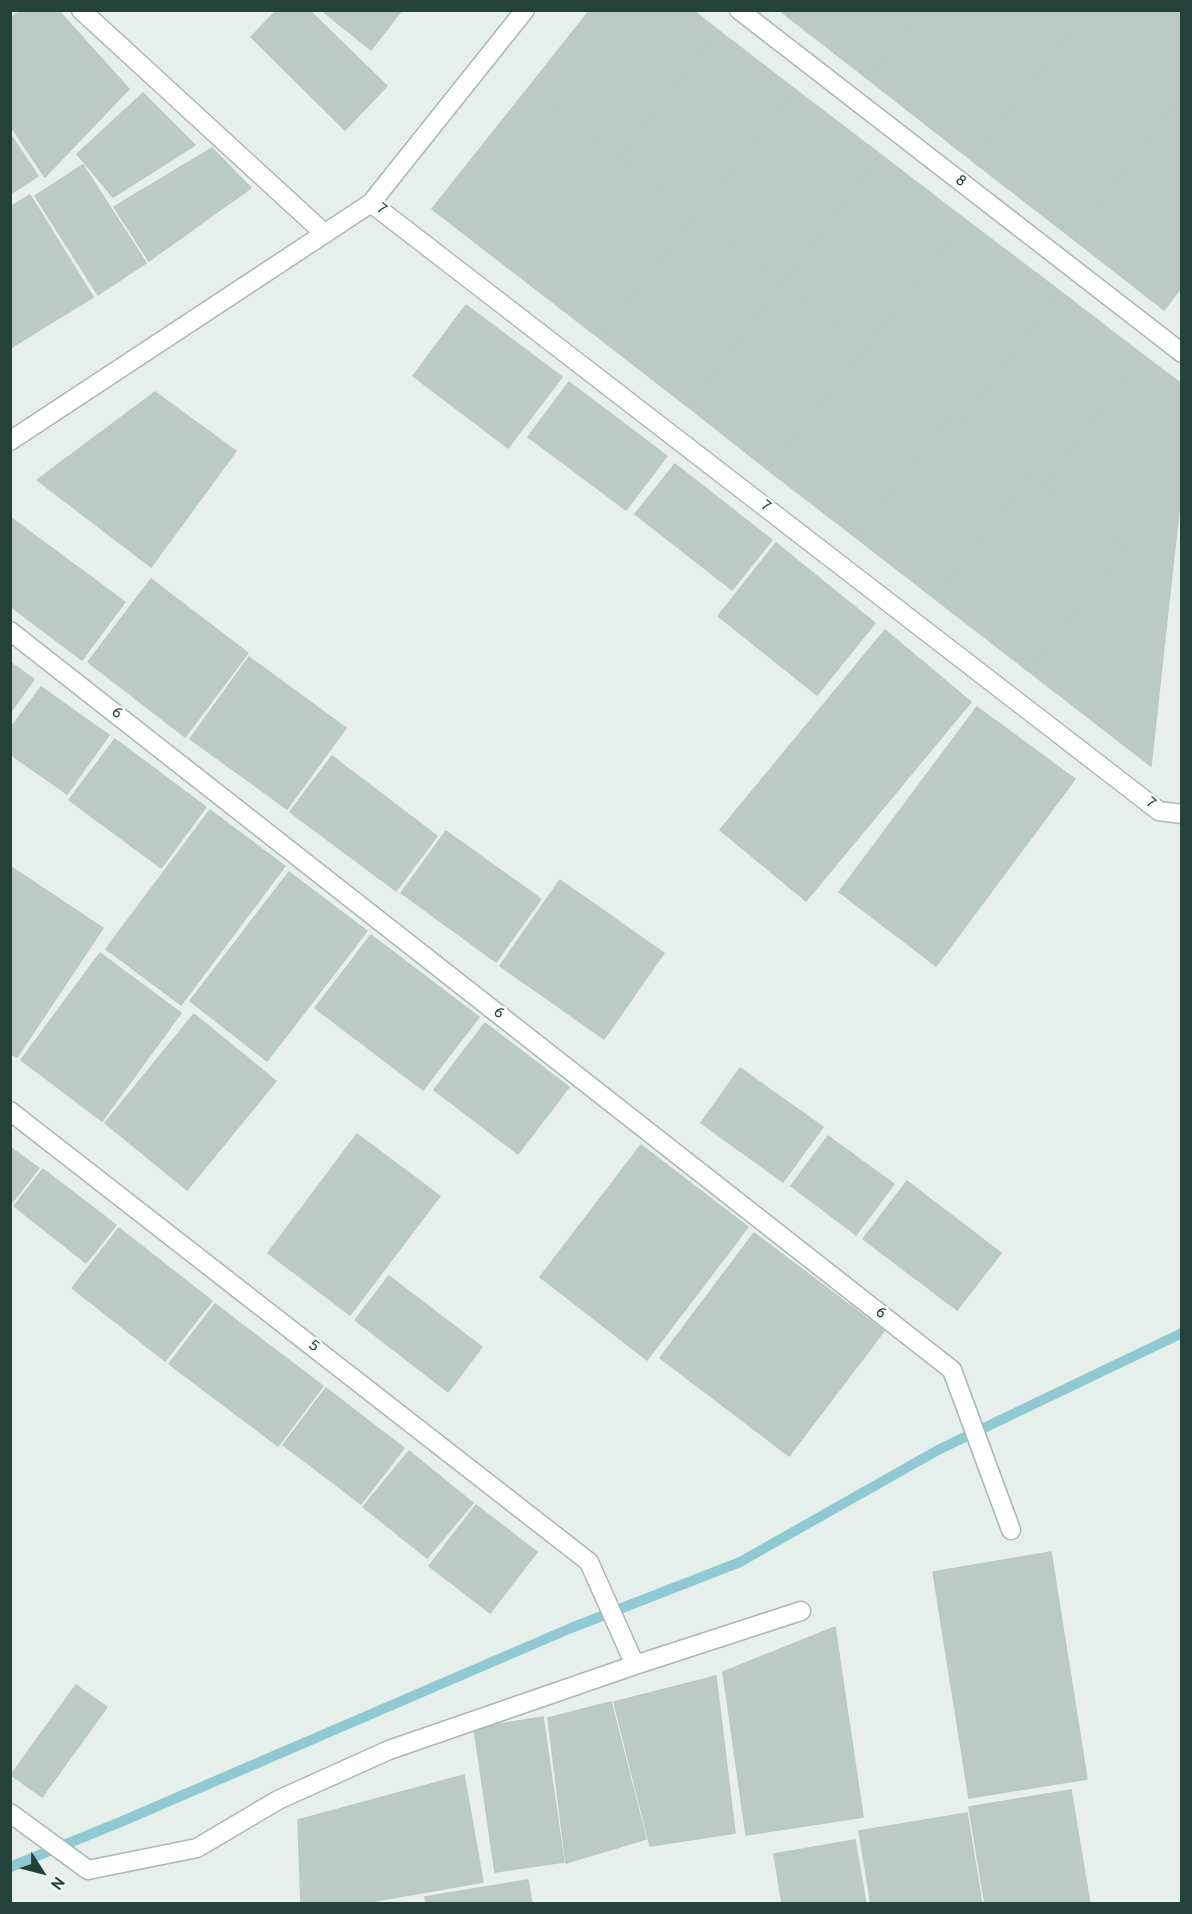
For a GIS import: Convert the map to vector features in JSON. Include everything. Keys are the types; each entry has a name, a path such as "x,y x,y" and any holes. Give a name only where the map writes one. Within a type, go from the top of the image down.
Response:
{"street":[{"path":"81,10 325,234"},
{"path":"10,441 371,203 525,10"},
{"name":"8","path":"739,10 1182,353"},
{"name":"7","path":"371,203 1159,812 1182,814"},
{"name":"6","path":"10,631 952,1370 1011,1530"},
{"name":"5","path":"10,1111 589,1562 635,1665"},
{"path":"10,1813 87,1870 197,1848 278,1800 389,1750 635,1665 801,1611"}],"building":[{"path":"23,10 58,10 129,89 45,177 10,125 10,18"},
{"path":"277,10 309,10 387,86 345,130 251,37"},
{"path":"321,10 402,10 371,50"},
{"path":"590,10 693,10 718,30 620,157 529,87"},
{"path":"779,10 921,10 869,80"},
{"path":"921,10 1088,10 971,160 869,80"},
{"path":"1088,10 1182,10 1182,94 1073,239 971,160"},
{"path":"718,30 796,90 695,216 620,157"},
{"path":"529,87 695,216 599,338 432,209"},
{"path":"796,90 880,154 783,283 695,216"},
{"path":"143,93 195,145 113,197 77,154"},
{"path":"1182,94 1182,286 1164,310 1073,239"},
{"path":"10,134 38,176 10,194"},
{"path":"212,148 251,188 149,261 114,207"},
{"path":"880,154 966,220 866,347 783,283"},
{"path":"83,165 146,263 98,295 35,196"},
{"path":"30,195 93,297 12,347 10,343 10,207"},
{"path":"695,216 783,283 688,407 599,338"},
{"path":"966,220 1060,291 962,422 866,347"},
{"path":"783,283 866,347 768,470 688,407"},
{"path":"1060,291 1143,355 1044,485 962,422"},
{"path":"466,305 562,377 508,448 413,376"},
{"path":"866,347 952,414 855,537 768,470"},
{"path":"1143,355 1182,384 1182,485 1171,583 1044,485"},
{"path":"569,382 667,456 626,510 528,437"},
{"path":"155,392 236,451 151,567 37,480"},
{"path":"952,414 1030,474 935,599 855,537"},
{"path":"675,464 772,540 732,590 635,514"},
{"path":"1030,474 1126,549 1028,671 935,599"},
{"path":"10,517 125,602 82,660 10,606"},
{"path":"776,543 875,623 817,695 718,616"},
{"path":"1126,549 1171,583 1151,766 1028,671"},
{"path":"151,579 248,653 185,737 88,662"},
{"path":"885,630 971,702 806,901 720,830"},
{"path":"249,657 346,728 287,809 190,739"},
{"path":"10,662 34,679 10,713"},
{"path":"41,687 109,735 67,794 10,754 10,729"},
{"path":"977,707 1075,779 936,966 839,892"},
{"path":"115,739 206,807 161,868 69,800"},
{"path":"332,756 437,836 396,891 290,812"},
{"path":"210,810 285,866 181,1005 106,949"},
{"path":"446,831 541,899 496,962 401,893"},
{"path":"10,866 103,928 17,1057 10,1053"},
{"path":"289,872 367,931 267,1061 190,1001"},
{"path":"560,880 664,953 604,1039 500,966"},
{"path":"371,935 479,1017 423,1090 315,1008"},
{"path":"100,953 181,1013 102,1121 21,1060"},
{"path":"194,1014 276,1081 187,1190 105,1123"},
{"path":"485,1023 569,1087 518,1154 434,1090"},
{"path":"740,1068 823,1127 783,1182 701,1123"},
{"path":"357,1134 440,1196 350,1315 268,1253"},
{"path":"828,1136 894,1184 856,1235 791,1186"},
{"path":"641,1145 748,1227 647,1360 540,1277"},
{"path":"10,1147 39,1168 10,1205"},
{"path":"43,1169 116,1225 86,1263 14,1206"},
{"path":"907,1181 1001,1253 957,1310 863,1239"},
{"path":"119,1228 212,1301 165,1361 72,1288"},
{"path":"754,1233 884,1331 789,1456 660,1358"},
{"path":"389,1276 482,1347 448,1392 355,1320"},
{"path":"215,1304 323,1386 278,1446 169,1364"},
{"path":"326,1388 404,1448 361,1504 283,1445"},
{"path":"409,1451 473,1503 427,1558 363,1507"},
{"path":"476,1505 537,1552 490,1613 429,1566"},
{"path":"1051,1552 1087,1779 969,1798 933,1572"},
{"path":"835,1627 863,1817 746,1835 723,1672"},
{"path":"716,1676 735,1833 650,1846 614,1702"},
{"path":"76,1685 107,1707 42,1797 11,1775"},
{"path":"611,1702 646,1839 566,1863 548,1718"},
{"path":"543,1717 564,1862 495,1872 474,1728"},
{"path":"464,1775 483,1882 358,1904 301,1904 298,1820"},
{"path":"1071,1790 1090,1904 985,1904 969,1807"},
{"path":"967,1813 982,1904 871,1904 859,1831"},
{"path":"855,1840 866,1904 782,1904 774,1854"},
{"path":"528,1880 532,1904 426,1904 425,1897"}],"waterway":[{"path":"10,1867 118,1823 571,1628 740,1562 938,1450 1182,1333"}]}
